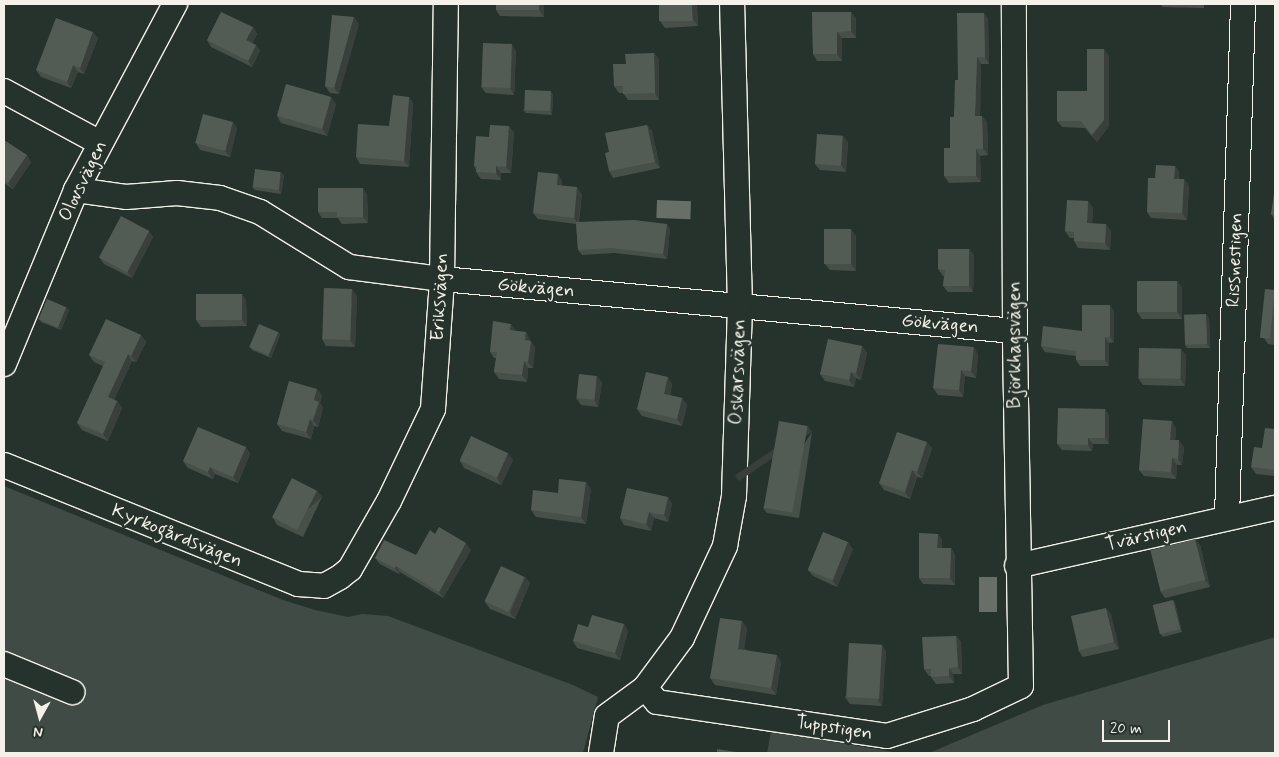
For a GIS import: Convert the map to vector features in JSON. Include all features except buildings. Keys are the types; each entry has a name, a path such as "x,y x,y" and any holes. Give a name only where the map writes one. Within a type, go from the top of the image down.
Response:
{"street":[{"name":"Olovsvägen","path":"4,364 13,314 100,143 175,4"},
{"name":"Eriksvägen","path":"350,569 390,501 433,409 442,279 446,4"},
{"name":"Oskarsvägen","path":"601,753 607,716 644,688 682,638 724,546 734,496 740,306 732,4"},
{"name":"Björkhagsvägen","path":"1014,4 1015,331 1021,686"},
{"name":"Rissnestigen","path":"1227,517 1243,4"},
{"path":"4,91 100,143"},
{"name":"Gökvägen","path":"76,190 126,197 177,193 220,198 260,212 349,267 442,279 1015,331"},
{"name":"Kyrkogårdsvägen","path":"4,465 298,584 324,586 340,578 350,569"},
{"name":"Tvärstigen","path":"1018,566 1227,517 1275,508"},
{"path":"4,664 72,692"},
{"name":"Tuppstigen","path":"644,688 657,702 887,736 973,709 1021,686"}],"shaded area":[{"path":"657,200 691,201 690,219 656,218"},
{"path":"4,486 283,600 315,610 348,617 362,614 388,616 573,685 598,697 583,753 4,753"},
{"path":"979,577 997,577 997,612 979,612"},
{"path":"1275,637 1275,753 929,753 1043,705"},
{"path":"771,731 899,753 767,753"}]}
